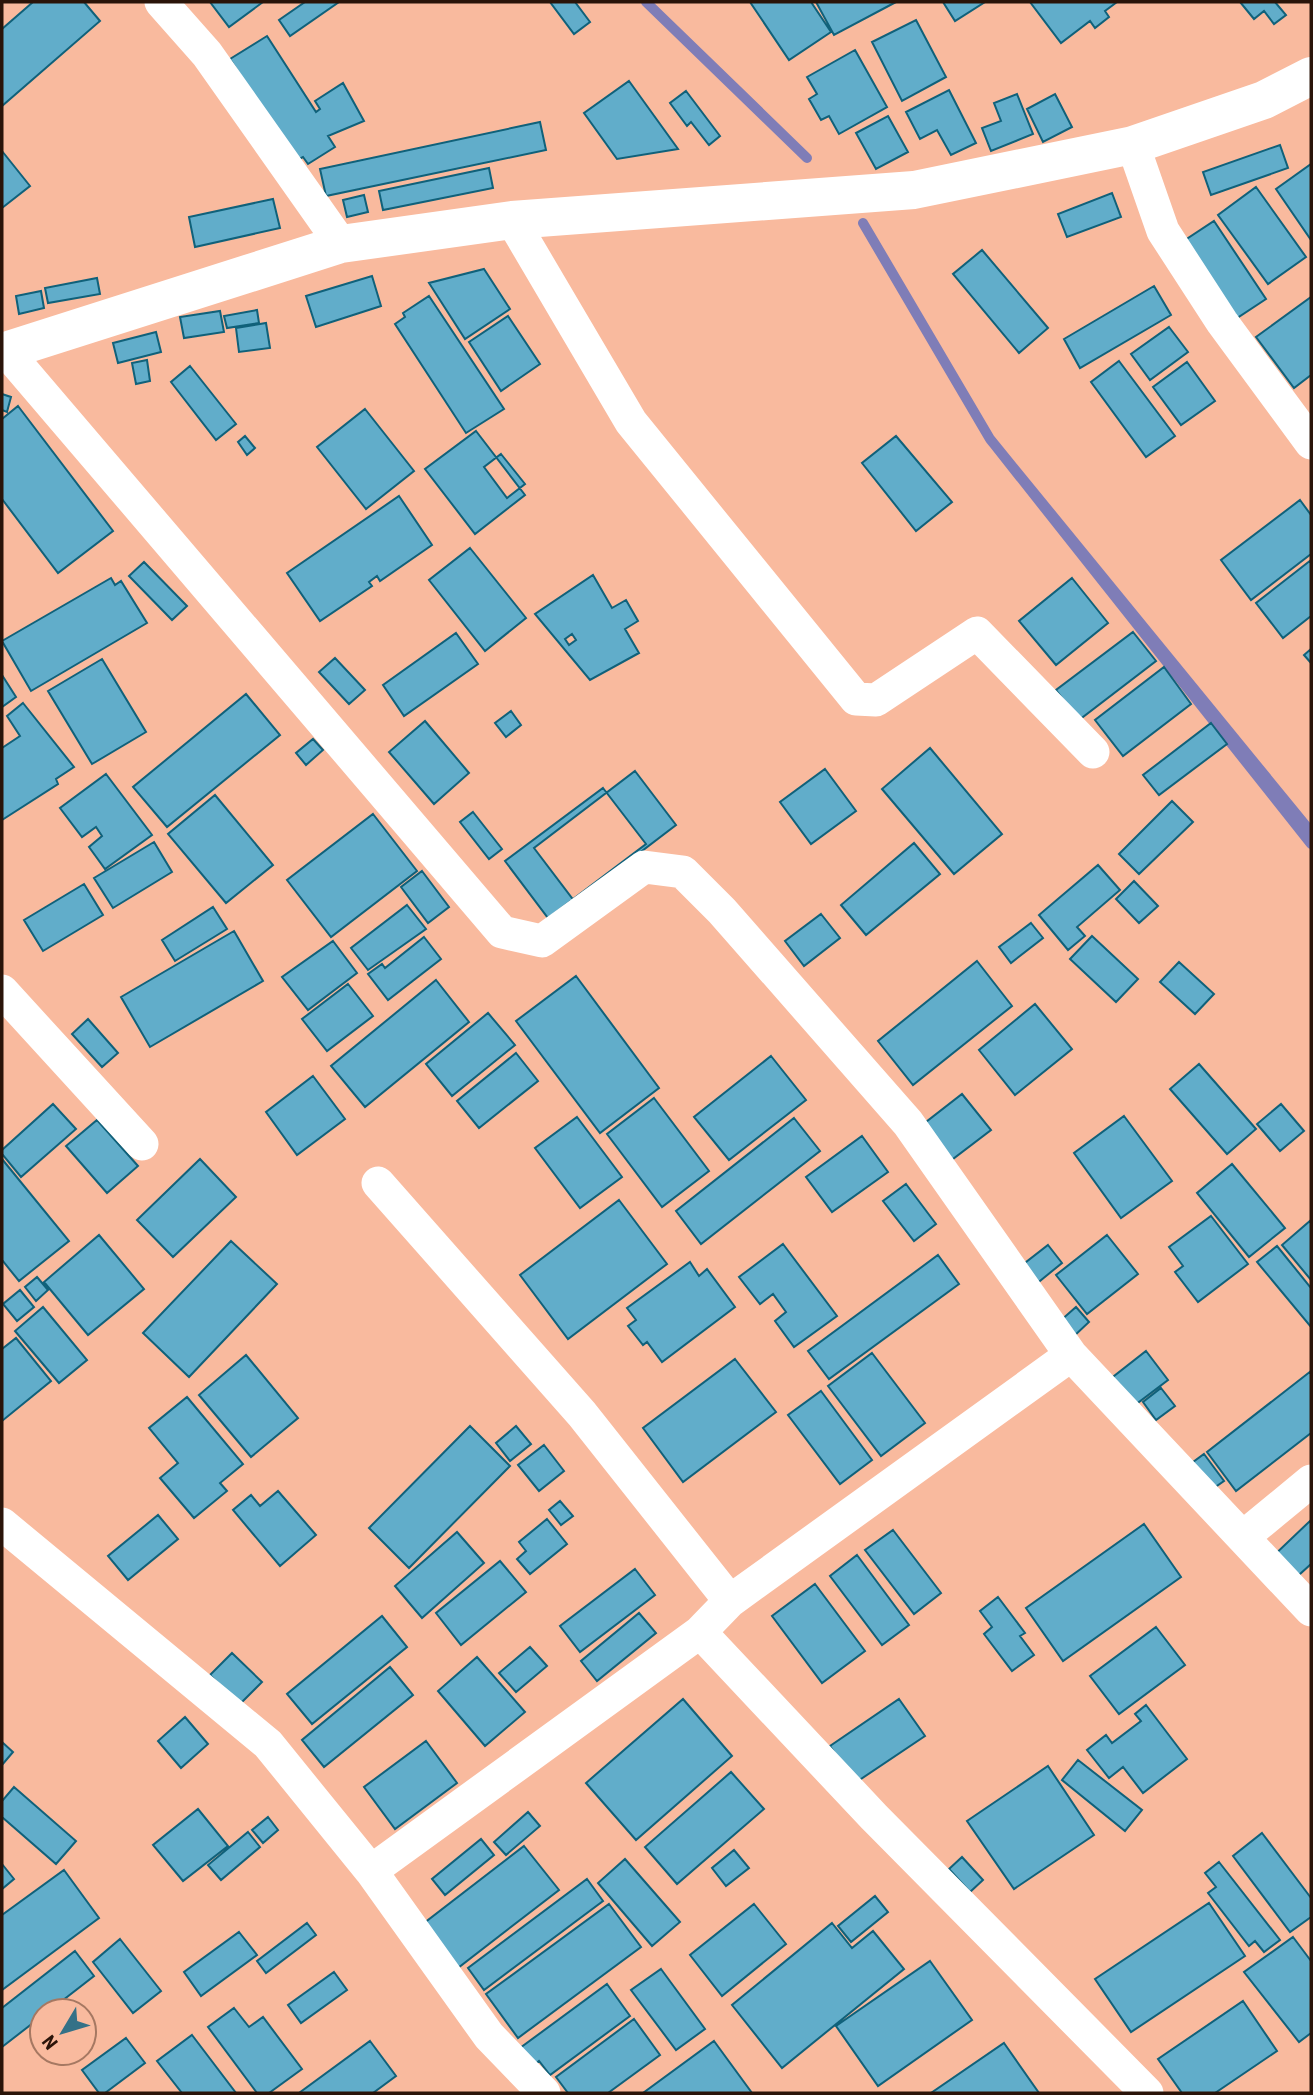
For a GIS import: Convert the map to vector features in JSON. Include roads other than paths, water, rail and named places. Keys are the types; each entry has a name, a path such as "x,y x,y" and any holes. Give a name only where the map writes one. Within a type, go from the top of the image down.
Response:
{"street":[{"path":"161,2 207,54 341,244"},
{"path":"1311,76 1264,100 1133,145 915,190 512,220 341,244 4,351 502,932 542,941 644,867 683,872 722,911 908,1123 1071,1355 1311,1610"},
{"path":"1133,145 1163,231 1222,322 1311,443"},
{"path":"512,220 631,422 856,699 876,700 977,634 1093,752"},
{"path":"2,991 142,1143"},
{"path":"378,1183 582,1414 730,1601"},
{"path":"371,1871 700,1632 730,1601 1071,1355"},
{"path":"1243,1537 1311,1481"},
{"path":"2,1524 268,1744 371,1871 489,2036 544,2093"},
{"path":"700,1632 874,1817 1147,2093"}],"waterway":[{"path":"646,2 807,158"},
{"path":"863,223 990,439"},
{"path":"1311,832 990,439 1311,844"}]}
